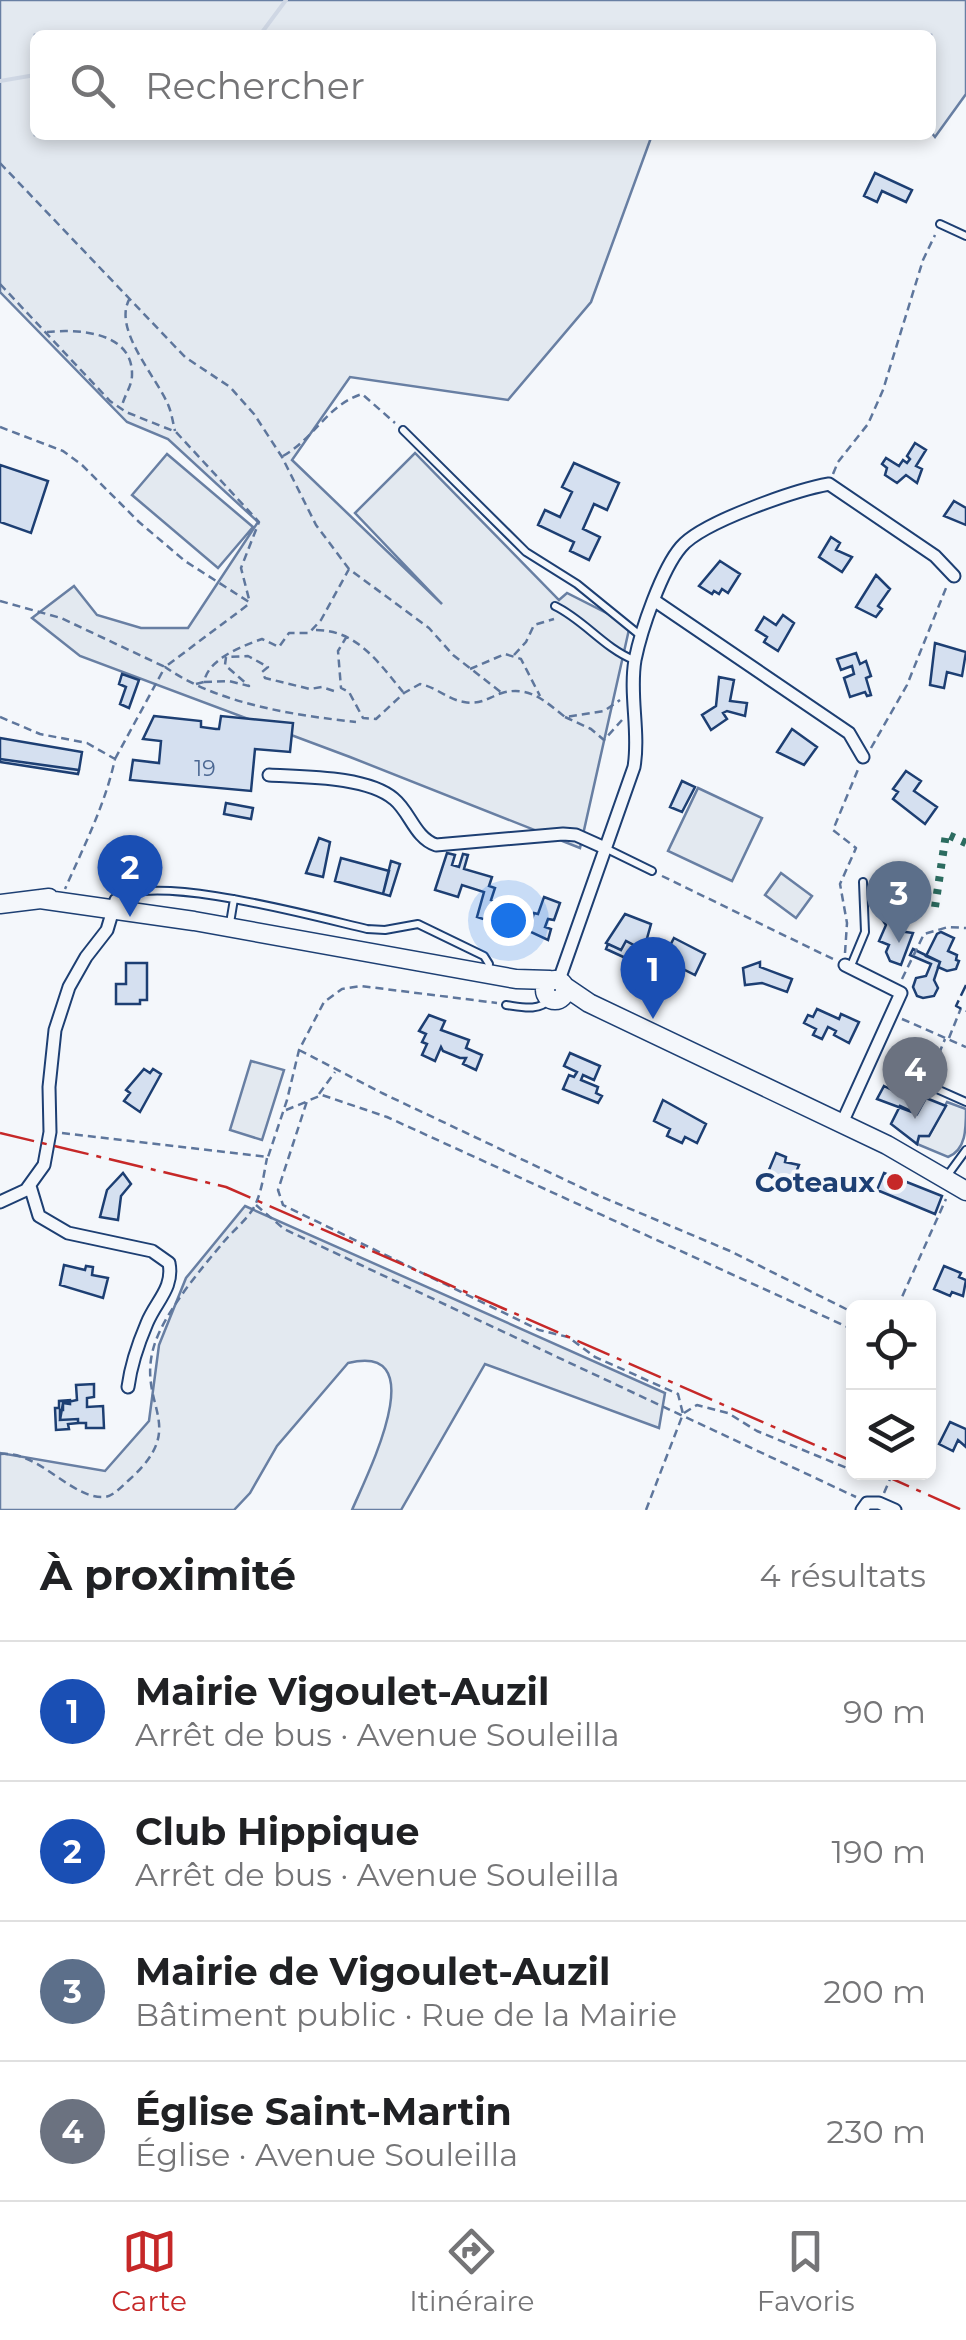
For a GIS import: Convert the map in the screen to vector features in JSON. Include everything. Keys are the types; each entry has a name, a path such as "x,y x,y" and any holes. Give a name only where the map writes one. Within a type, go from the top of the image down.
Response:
{"street":[{"path":"555,990 634,768 638,731 635,660 655,601 682,545 780,498 829,484 935,556 954,576"},
{"path":"655,601 850,733 863,757"},
{"path":"269,775 330,779 380,790 402,806 427,842 436,845 563,834 576,835 605,848"},
{"path":"0,904 65,897 516,979 555,990 842,1123 954,1186"},
{"path":"40,898 114,905"},
{"path":"0,1202 14,1198 30,1186 44,1165 58,1018 78,969 107,930 114,905"},
{"path":"842,1123 901,993 847,966"},
{"path":"30,1186 39,1216 68,1233 152,1251 169,1263 171,1280 149,1318 128,1387"},
{"path":"869,1505 895,1510"}],"lane":[{"path":"940,224 966,236"},
{"path":"403,430 526,552 577,584 642,636"},
{"path":"555,606 574,615 620,654 635,660"},
{"path":"605,848 652,872"},
{"path":"847,966 865,932 863,882"},
{"path":"114,905 138,890 163,890 234,899 367,929 418,924 484,956 489,964 488,974"},
{"path":"229,928 234,899"},
{"path":"506,1004 532,1008 546,1004 555,990"},
{"path":"930,1086 966,1102"},
{"path":"954,1186 966,1150"}],"path":[{"path":"0,162 185,357 230,387 254,414 282,457 316,524 349,569 429,628 470,669 502,692"},
{"path":"829,484 838,462 868,424 923,260 940,224"},
{"path":"0,284 110,401 176,432 259,522 241,568 250,603"},
{"path":"130,298 125,316 131,338 169,406 176,432"},
{"path":"45,332 95,332 107,336 121,350 130,362 132,374 121,409"},
{"path":"282,457 303,445 348,398 362,394 403,430"},
{"path":"0,428 63,451 185,561 250,603"},
{"path":"204,682 210,668 262,639 279,646 289,633 313,630 349,569"},
{"path":"652,872 847,966 847,924 840,884 856,848 833,830 863,757 878,740 907,686 941,596 954,576"},
{"path":"0,601 61,618 194,684 276,710 356,722"},
{"path":"65,897 88,830 102,806 115,759 165,667 250,603"},
{"path":"513,656 534,625 574,615"},
{"path":"313,630 332,630 347,636 372,656 404,693"},
{"path":"347,636 338,651 341,688 349,692 363,718 376,719 420,684 433,686 460,702 484,703 502,692 533,692 565,718 591,729 604,740 626,713"},
{"path":"470,669 505,654 522,659 540,697"},
{"path":"226,657 248,656 262,662 268,667 262,672 265,678 279,683 337,692"},
{"path":"194,684 229,681 249,686 225,665 226,657"},
{"path":"565,718 604,712 613,708 616,700 626,701"},
{"path":"0,717 40,734 87,743 115,759"},
{"path":"898,991 924,934 948,926 966,928"},
{"path":"0,1454 23,1456 87,1493 104,1496 115,1492 150,1461 160,1425 150,1378 154,1345 180,1300 256,1205 299,1050 324,1002 342,988 361,986 506,1004"},
{"path":"928,1077 961,1008"},
{"path":"891,1015 966,1047"},
{"path":"299,1050 595,1194 730,1251 846,1309"},
{"path":"284,1111 318,1095 336,1071"},
{"path":"318,1095 387,1117 846,1326"},
{"path":"307,1101 278,1190 284,1206 671,1390 678,1394 683,1414"},
{"path":"50,1132 268,1157"},
{"path":"902,1300 954,1186"},
{"path":"256,1205 284,1228 869,1505 887,1480"},
{"path":"646,1510 683,1414 695,1405 728,1413 756,1431 846,1468"}],"shaded area":[{"path":"0,0 966,0 966,94 936,136 936,30 30,30 30,140 650,140 591,302 508,400 350,377 292,460 442,604 355,513 415,453 559,600 567,593 630,625 580,848 80,656 32,618 74,586 97,615 141,628 188,628 258,522 168,439 127,422 0,292"},
{"path":"167,454 253,527 218,568 132,495"},
{"path":"698,788 762,818 732,881 668,851"},
{"path":"781,873 812,896 796,918 765,895"},
{"path":"251,1061 284,1070 262,1140 230,1130"},
{"path":"947,1102 966,1109 962,1144 948,1157 917,1144 919,1136 929,1136"},
{"path":"245,1206 665,1393 659,1428 485,1364 401,1510 352,1510 380,1444 391,1392 388,1372 374,1362 348,1363 277,1446 250,1493 234,1510 0,1510 0,1453 105,1471 149,1421 159,1345 186,1278"}],"building":[{"path":"875,173 912,190 906,202 882,191 877,202 864,196"},
{"path":"915,443 926,450 916,466 922,469 917,483 906,475 897,483 885,475 887,468 882,464 886,458 899,466 903,460 907,463"},
{"path":"574,463 619,483 607,510 594,504 583,529 600,537 589,560 570,551 574,542 538,525 545,510 560,517 572,492 562,487"},
{"path":"0,465 48,481 31,533 0,522"},
{"path":"954,501 966,508 966,525 944,516"},
{"path":"831,537 840,543 836,550 852,557 842,572 819,557"},
{"path":"720,561 740,574 728,593 722,589 719,594 712,594 699,586"},
{"path":"876,575 890,589 878,606 882,609 876,617 856,607"},
{"path":"783,615 794,623 778,651 764,642 767,637 756,630 764,617 776,625"},
{"path":"935,643 966,652 962,676 947,672 944,688 930,685"},
{"path":"856,653 860,664 866,661 871,695 865,692 850,697 844,678 854,674 852,666 841,670 837,659"},
{"path":"122,674 139,680 129,708 120,704 126,687 119,684"},
{"path":"719,677 734,680 730,701 747,703 745,716 727,711 723,713 727,719 711,730 702,715 716,706"},
{"path":"154,716 201,721 201,727 216,729 221,716 293,723 290,752 255,749 251,791 130,780 133,760 159,763 161,741 143,739"},
{"path":"792,729 817,747 804,765 777,752"},
{"path":"0,738 82,752 79,770 0,759"},
{"path":"0,759 79,770 78,774"},
{"path":"906,771 921,781 914,791 937,807 925,824 893,799 898,792 893,789"},
{"path":"682,781 695,787 682,812 670,807"},
{"path":"226,803 253,808 251,819 224,814"},
{"path":"319,838 330,842 323,877 306,873"},
{"path":"447,853 455,855 452,865 459,867 463,854 468,855 464,869 492,877 489,886 495,888 491,900 501,903 495,923 477,917 484,892 462,885 458,897 435,890"},
{"path":"341,858 389,871 383,894 335,881"},
{"path":"391,861 400,864 390,896 383,894"},
{"path":"544,897 560,903 554,920 548,919 545,927 551,929 548,940 521,928 527,921 531,923 534,913 538,914"},
{"path":"883,905 903,913 899,931 913,933 901,965 890,961 886,952 889,945 879,941 886,925 879,915"},
{"path":"625,914 651,924 646,942 653,945 649,953 626,941 621,950 606,943"},
{"path":"941,932 954,938 948,951 957,955 956,969 947,971 938,967 940,962 926,956"},
{"path":"674,938 705,954 695,975 663,959"},
{"path":"626,941 649,953 643,966 606,949 608,944 621,950"},
{"path":"913,949 940,962 934,996 917,996 913,987 916,978 926,976 931,964 910,955"},
{"path":"760,962 760,967 792,979 787,992 762,983 745,985 743,968"},
{"path":"126,963 147,963 147,1000 140,1000 140,1004 116,1004 116,984 126,984"},
{"path":"817,1009 839,1019 841,1014 859,1022 849,1043 828,1027 822,1039 813,1035 816,1029 804,1023"},
{"path":"429,1015 445,1021 441,1030 469,1040 466,1048 482,1055 476,1070 463,1064 466,1058 441,1047 435,1061 422,1055 426,1034 419,1031"},
{"path":"570,1053 600,1066 594,1080 583,1075 581,1080 598,1087 596,1093 602,1096 598,1103 563,1089 569,1075 574,1077 577,1072 564,1066"},
{"path":"144,1069 161,1074 140,1112 124,1101 130,1093 126,1090"},
{"path":"884,1086 922,1105 917,1114 877,1099"},
{"path":"926,1098 946,1106 929,1136 919,1136 917,1144 891,1124 900,1106 917,1114"},
{"path":"663,1100 706,1124 697,1143 685,1137 682,1143 667,1136 670,1129 654,1121"},
{"path":"776,1153 786,1157 785,1162 799,1165 791,1185 766,1177"},
{"path":"123,1173 131,1184 121,1196 118,1220 100,1217 107,1190"},
{"path":"884,1173 942,1196 935,1214 877,1190"},
{"path":"64,1265 85,1270 86,1266 93,1267 92,1275 108,1278 103,1298 60,1285"},
{"path":"944,1266 961,1273 959,1277 966,1280 963,1296 952,1292 950,1296 934,1289"},
{"path":"94,1384 94,1397 87,1398 87,1407 103,1406 104,1428 86,1428 86,1423 78,1423 78,1419 60,1420 63,1403 77,1400 76,1385"},
{"path":"70,1400 70,1404 63,1403 60,1420 78,1419 78,1423 56,1430 55,1408 59,1408 59,1401"},
{"path":"950,1422 966,1429 966,1447 958,1440 953,1451 939,1444"}],"waterway":[{"path":"264,30 286,0"},
{"path":"0,81 30,76"}],"hedge":[{"path":"935,907 946,834 966,843"}],"fence":[{"path":"966,985 956,1006 966,1011"}],"power":[{"path":"0,1133 226,1187 846,1458"},
{"path":"895,1480 962,1510"}],"place":[{"name":"Club Hippique","path":"130,917"},
{"name":"Mairie de Vigoulet-Auzil","path":"899,943"},
{"name":"Mairie Vigoulet-Auzil","path":"653,1019"},
{"name":"Église Saint-Martin","path":"915,1119"},
{"name":"Coteaux","path":"895,1182"}]}
